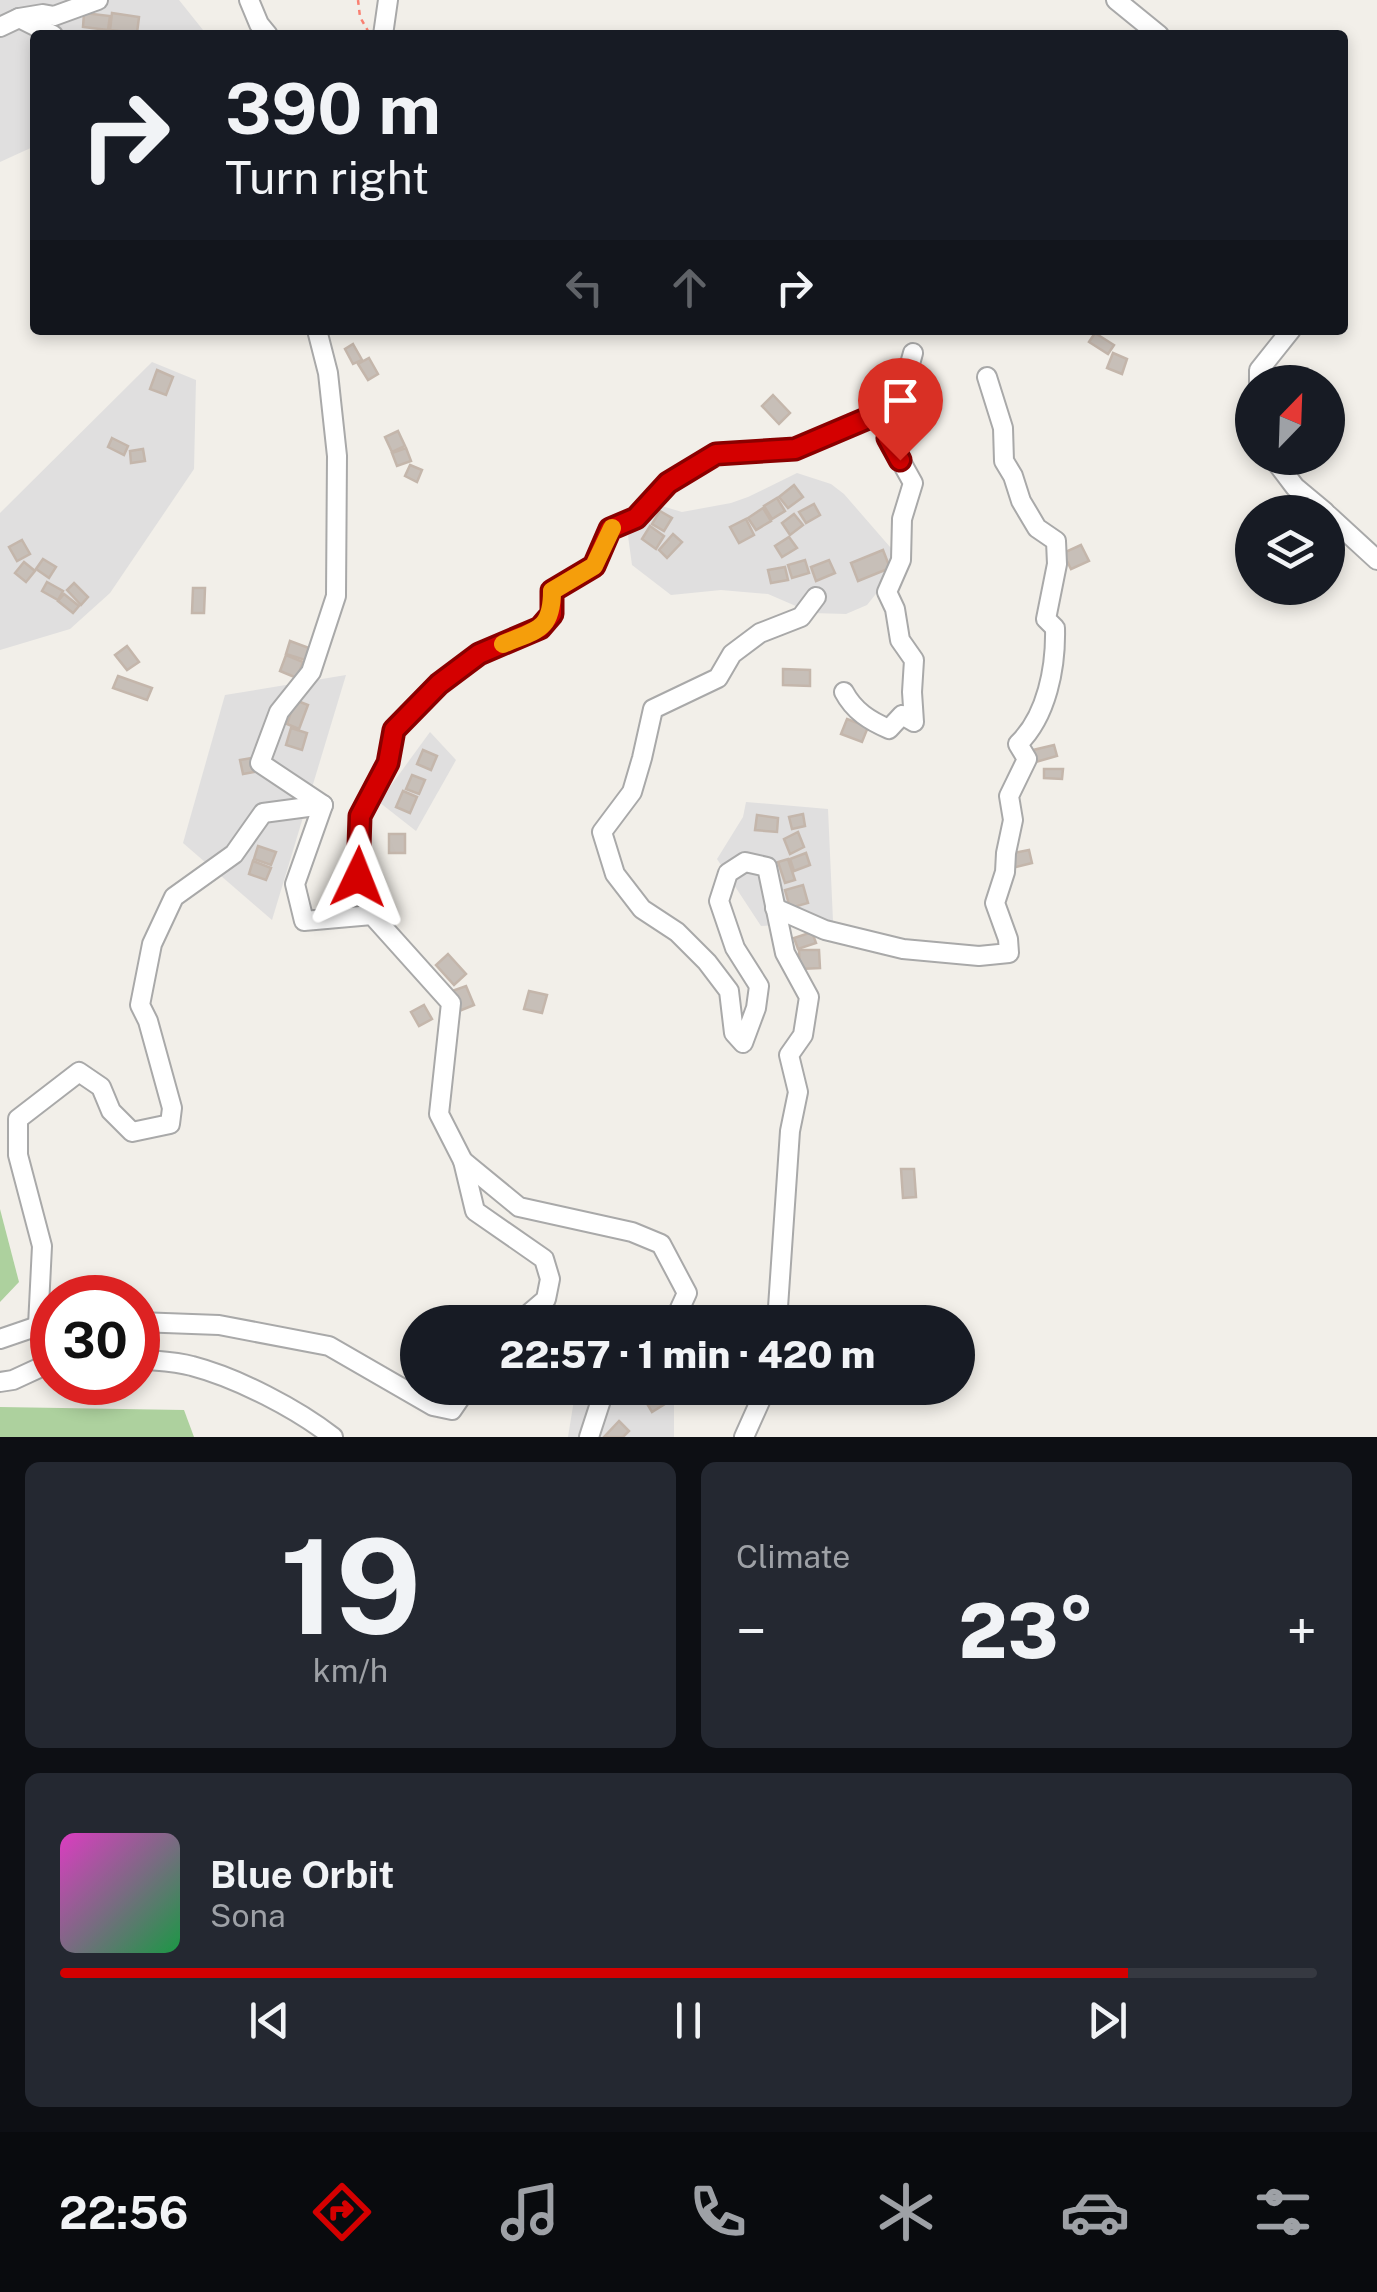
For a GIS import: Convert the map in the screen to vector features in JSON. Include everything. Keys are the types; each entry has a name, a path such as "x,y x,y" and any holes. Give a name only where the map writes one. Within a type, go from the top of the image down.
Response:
{"street":[{"path":"0,27 19,18 54,16 98,0"},
{"path":"249,0 264,30"},
{"path":"384,30 388,0"},
{"path":"1116,0 1153,30"},
{"path":"19,18 43,30"},
{"path":"318,335 328,373 337,456 336,596 311,672 279,712 260,763 323,805"},
{"path":"1263,365 1287,335"},
{"path":"844,692 851,704 872,722 889,729 902,715 914,722 914,660 900,640 895,609 887,592 901,560 902,519 912,483 888,438 906,402 912,354"},
{"path":"775,908 825,930 903,949 979,956 1009,953 996,902 1013,820 1009,796 1027,759 1018,744 1033,730 1051,676 1055,628 1046,619 1057,564 1056,541 1037,528 1004,460 1003,428 987,377"},
{"path":"539,1305 546,1299 550,1279 544,1259 475,1212 463,1161 439,1114 451,1003 372,915 358,877 360,816 388,763 394,730 439,684 479,654 540,628 552,614 552,591 594,566 610,529 636,518 668,483 716,454 795,449 906,402"},
{"path":"1286,475 1305,495"},
{"path":"1345,531 1377,560"},
{"path":"778,1305 790,1131 798,1092 789,1055 803,1035 808,996 785,953 766,867 745,862 728,873 719,901 736,948 759,986 756,1008 743,1043 734,1032 729,991 677,932 642,910 614,874 602,832 632,792 653,709 718,678 732,654 760,632 801,617 816,597"},
{"path":"323,805 295,884 304,921 372,915"},
{"path":"43,1275 42,1246 18,1155 18,1119 79,1072 102,1087 111,1111 132,1132 170,1124 172,1108 140,1005 152,944 174,896 234,854 263,812 323,805"},
{"path":"463,1161 518,1207 632,1232 661,1244 687,1293 682,1305"},
{"path":"160,1323 219,1325 329,1346 400,1387"},
{"path":"0,1339 30,1331"},
{"path":"160,1362 190,1365 232,1380 312,1421 334,1437"},
{"path":"0,1382 30,1372"},
{"path":"431,1405 452,1410 455,1405"},
{"path":"589,1437 599,1405"},
{"path":"744,1437 758,1405"}],"path":[{"path":"358,0 360,17 367,30"}],"shaded area":[{"path":"0,0 179,0 203,30 30,30 30,148 0,162"},
{"path":"152,362 196,380 194,469 110,593 70,629 0,650 0,513"},
{"path":"797,473 831,484 844,494 897,555 892,574 867,605 846,614 812,613 768,594 721,590 671,595 632,565 628,536 655,504 682,512 731,503"},
{"path":"346,675 272,920 183,843 225,695"},
{"path":"430,732 456,760 416,831 379,802"},
{"path":"746,802 828,809 833,921 761,926 717,859 743,817"},
{"path":"573,1405 674,1405 674,1437 568,1437"}],"green space":[{"path":"0,1209 19,1282 0,1302"},
{"path":"0,1407 184,1410 194,1437 0,1437"}],"building":[{"path":"84,13 110,16 108,30 83,27"},
{"path":"112,13 139,17 137,30 110,30"},
{"path":"1098,335 1114,345 1108,354 1089,342"},
{"path":"353,344 362,360 353,364 345,349"},
{"path":"1113,353 1127,359 1122,374 1107,368"},
{"path":"369,358 378,374 368,380 358,364"},
{"path":"157,370 173,377 166,395 150,389"},
{"path":"773,395 790,413 779,424 762,406"},
{"path":"398,431 405,446 392,452 385,437"},
{"path":"112,438 128,446 124,455 108,447"},
{"path":"406,448 411,461 397,466 392,453"},
{"path":"143,449 145,461 131,463 130,451"},
{"path":"410,465 422,470 417,482 405,476"},
{"path":"794,485 803,497 788,508 779,497"},
{"path":"777,498 785,511 772,519 764,506"},
{"path":"814,504 820,515 806,523 799,512"},
{"path":"763,508 771,521 756,530 748,518"},
{"path":"660,511 672,518 664,531 652,524"},
{"path":"794,514 803,525 790,535 782,523"},
{"path":"746,519 754,535 739,543 730,527"},
{"path":"650,526 664,536 656,549 642,539"},
{"path":"673,534 682,542 667,558 659,550"},
{"path":"789,537 797,548 782,557 775,546"},
{"path":"22,540 30,554 17,561 9,547"},
{"path":"1081,545 1089,561 1071,569 1063,553"},
{"path":"883,550 890,568 858,581 851,563"},
{"path":"43,559 56,567 49,578 36,569"},
{"path":"805,560 809,573 792,578 788,565"},
{"path":"829,560 835,573 816,581 811,567"},
{"path":"24,562 35,571 26,582 15,573"},
{"path":"785,567 788,580 771,583 768,570"},
{"path":"47,582 63,591 58,600 42,591"},
{"path":"74,583 88,597 81,605 67,590"},
{"path":"193,588 205,588 204,613 192,613"},
{"path":"64,594 79,606 73,613 58,601"},
{"path":"290,641 309,648 305,660 286,654"},
{"path":"127,646 139,662 127,670 115,655"},
{"path":"286,655 303,662 297,678 280,671"},
{"path":"783,669 810,670 810,686 783,685"},
{"path":"118,676 152,688 147,700 113,688"},
{"path":"295,700 308,705 299,729 287,724"},
{"path":"847,719 868,727 862,742 841,734"},
{"path":"291,728 307,733 302,750 286,745"},
{"path":"1054,745 1057,756 1036,762 1033,750"},
{"path":"423,750 437,756 431,770 417,764"},
{"path":"252,758 254,772 243,774 240,760"},
{"path":"1044,769 1063,769 1062,779 1044,778"},
{"path":"412,775 425,780 419,794 406,789"},
{"path":"403,791 417,797 410,813 396,807"},
{"path":"803,814 805,826 792,829 789,817"},
{"path":"757,815 778,818 777,832 755,830"},
{"path":"798,832 804,847 790,854 784,839"},
{"path":"389,834 405,834 405,853 389,853"},
{"path":"258,846 276,852 271,865 254,859"},
{"path":"1029,850 1032,863 1012,868 1009,854"},
{"path":"806,853 810,865 794,871 790,859"},
{"path":"788,859 795,880 785,883 778,862"},
{"path":"253,861 271,868 266,880 249,874"},
{"path":"803,885 808,903 790,908 785,890"},
{"path":"812,932 816,943 798,949 794,938"},
{"path":"799,950 819,950 820,968 800,969"},
{"path":"448,954 466,974 454,985 436,965"},
{"path":"466,986 474,1005 459,1011 452,991"},
{"path":"529,991 547,995 542,1013 524,1009"},
{"path":"424,1005 432,1019 419,1026 411,1012"},
{"path":"901,1169 914,1169 916,1197 903,1198"},
{"path":"619,1421 629,1431 623,1437 604,1437"}],"slow traffic":[{"path":"503,644 540,628 552,614 552,591 594,566 612,528"}],"route":[{"path":"358,877 360,816 388,763 394,730 439,684 479,654 540,628 552,614 552,591 594,566 610,529 636,518 668,483 716,454 795,449 906,402 888,438 900,460"}]}
